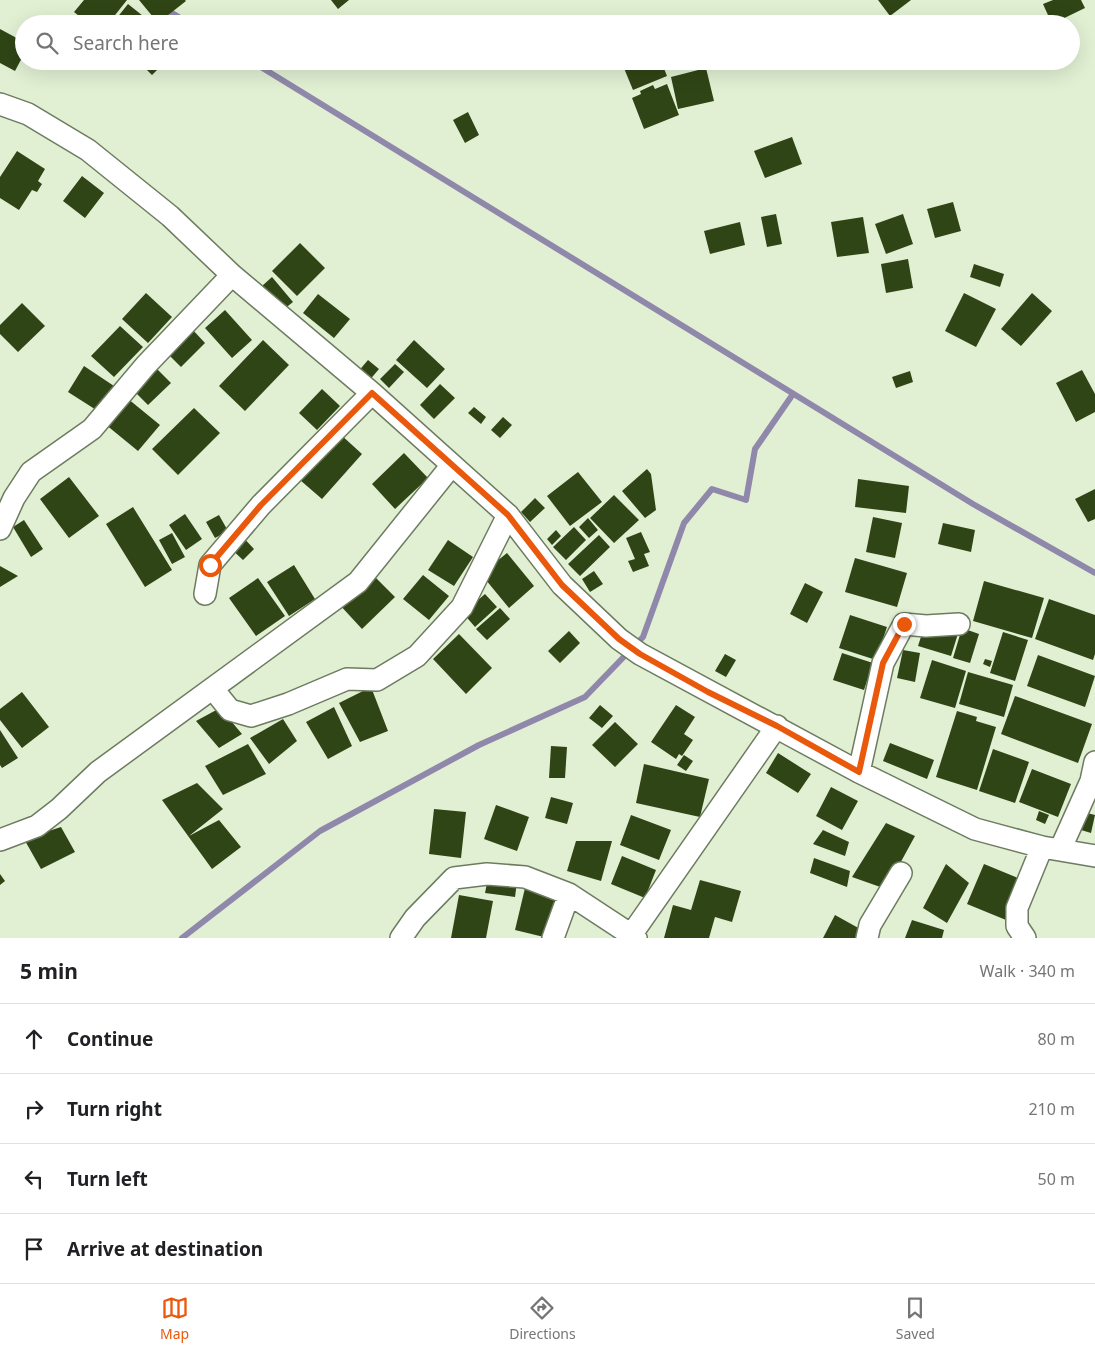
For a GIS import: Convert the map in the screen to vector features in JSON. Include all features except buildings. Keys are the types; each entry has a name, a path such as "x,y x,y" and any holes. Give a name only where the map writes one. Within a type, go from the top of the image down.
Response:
{"street":[{"path":"0,104 28,114 88,150 170,216 232,275 372,393 508,515 562,585 619,639 640,654 777,726 859,772 975,829 1051,848 1095,856"},
{"path":"0,529 14,498 31,472 92,429 146,364 232,275"},
{"path":"205,594 210,565 261,505 372,393"},
{"path":"0,840 37,826 59,809 98,772 358,582 452,464"},
{"path":"213,688 230,710 251,716 288,704 347,679 377,680 417,656 462,607 508,515"},
{"path":"859,772 883,663 904,624 926,626 959,624"},
{"path":"401,938 421,911 454,878 487,874 525,877 569,894 632,937 777,726"},
{"path":"1025,938 1017,926 1017,908 1090,781 1095,762"},
{"path":"867,938 870,925 901,873"},
{"path":"553,938 569,894"}],"waterway":[{"path":"151,0 175,15"},
{"path":"266,70 973,504 1095,573"},
{"path":"182,938 320,831 479,745 585,697 643,637 684,523 712,489 746,500 755,449 793,394"}],"route":[{"path":"210,565 261,505 372,393 508,515 562,585 619,639 640,654 708,692 777,726 859,772 883,663 904,624"}]}
